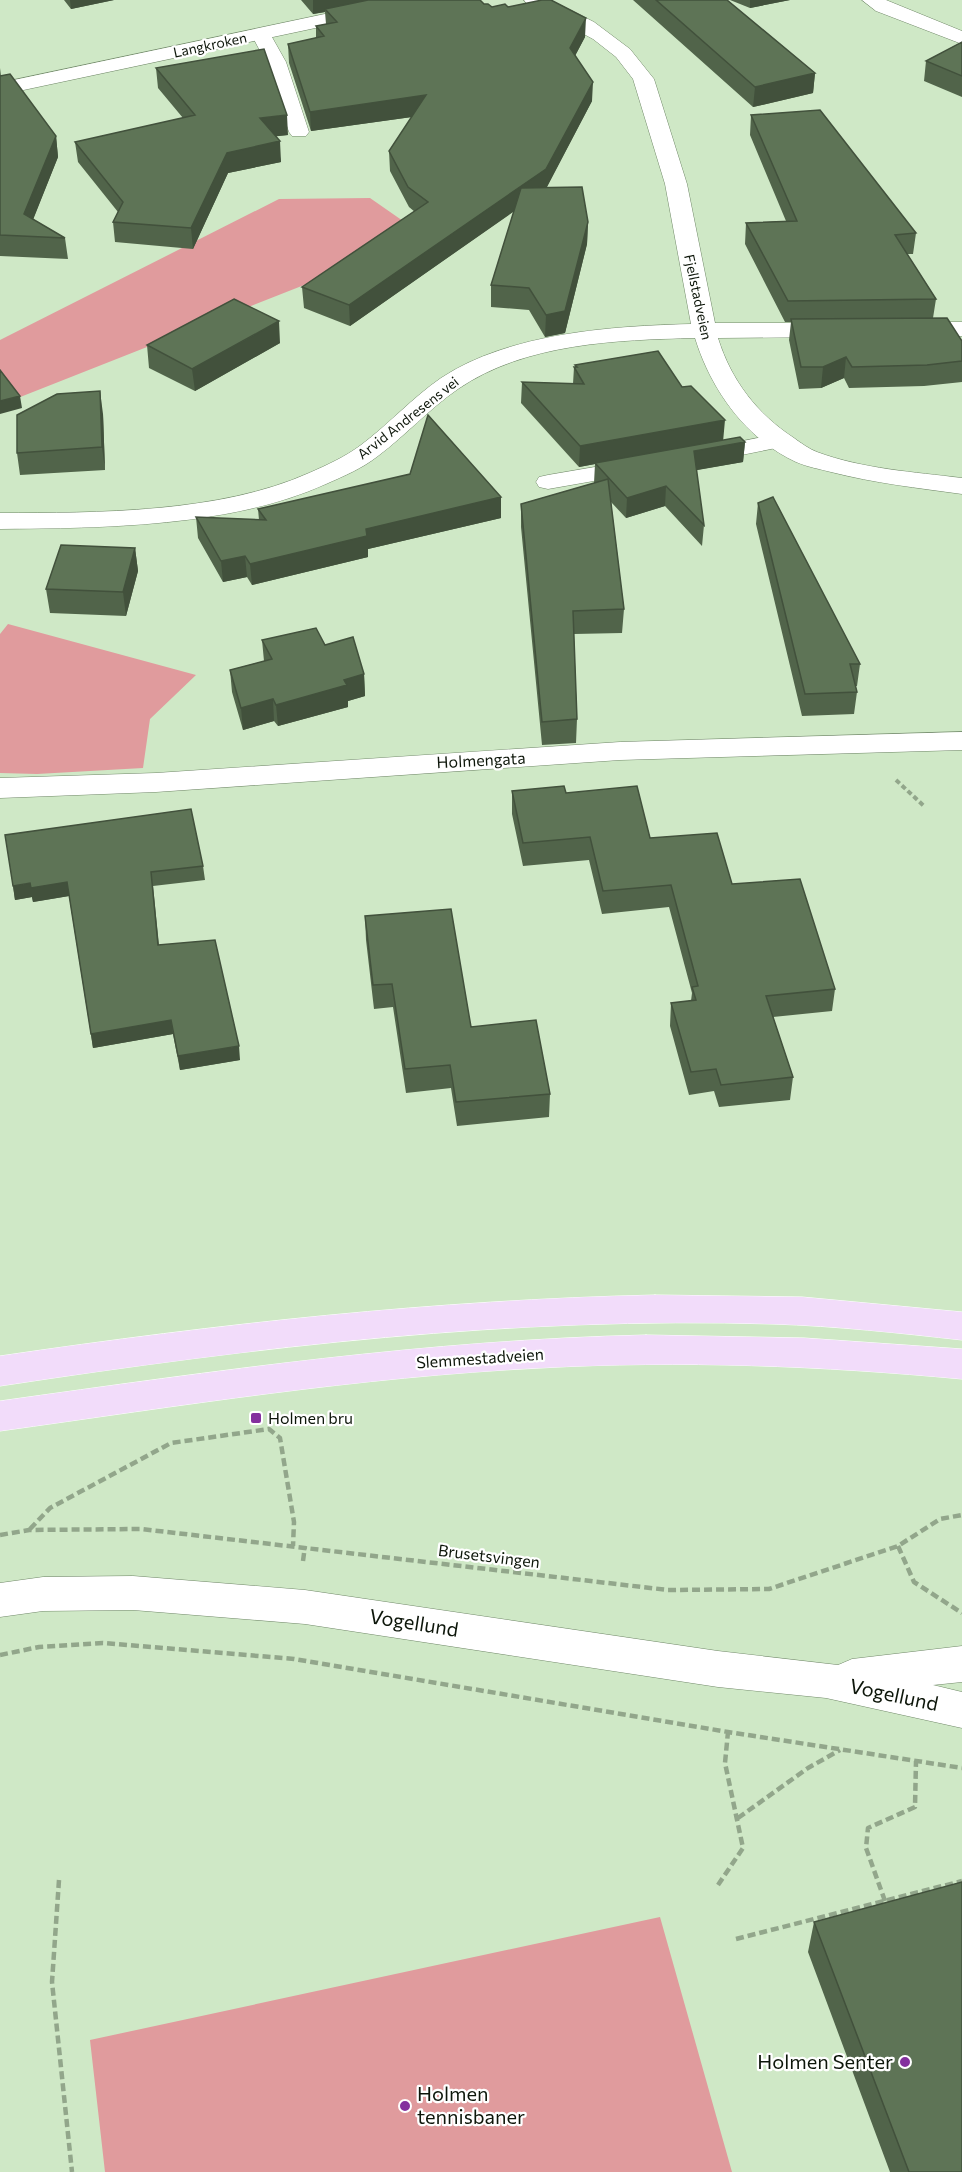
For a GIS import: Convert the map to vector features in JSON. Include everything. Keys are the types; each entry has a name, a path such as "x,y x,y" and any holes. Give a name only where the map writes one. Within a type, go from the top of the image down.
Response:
{"main road":[{"path":"0,1371 155,1347 469,1315 609,1310 751,1309 962,1326"},
{"name":"Slemmestadveien","path":"0,1416 301,1375 422,1362 540,1353 670,1349 823,1352 962,1364"},
{"path":"914,1359 962,1381"}],"street":[{"name":"Langkroken","path":"0,89 419,0"},
{"name":"Fjellstadveien","path":"534,0 561,12 612,44 634,64 649,92 677,189 702,332 721,380 740,406 778,441 804,456 859,472 962,486"},
{"path":"872,0 883,7 962,38"},
{"name":"Arvid Andresens vei","path":"0,521 73,521 179,512 246,501 296,487 354,460 461,376 514,354 559,343 609,336 702,332 962,329"},
{"name":"Holmengata","path":"0,788 121,785 417,763 828,742 962,741"},
{"name":"Vogellund","path":"0,1600 43,1594 133,1593 305,1606 718,1669 826,1680 962,1710"},
{"name":"Vogellund","path":"826,1680 962,1664"}],"lane":[{"path":"261,34 276,62 299,132"},
{"path":"548,482 778,441"}],"path":[{"path":"29,1530 50,1508 171,1443 269,1429 280,1438 294,1522 293,1546"},
{"name":"Brusetsvingen","path":"0,1535 29,1530 141,1529 668,1590 769,1589 898,1546 940,1519 962,1515"},
{"path":"898,1546 914,1582 962,1613"},
{"path":"0,1655 39,1647 103,1642 294,1659 728,1732 962,1768"},
{"path":"718,1885 743,1848 725,1763 728,1732"},
{"path":"738,1818 808,1768 841,1750"},
{"path":"885,1901 866,1848 868,1828 915,1807 916,1761"},
{"path":"59,1880 52,1982 72,2172"},
{"path":"736,1939 962,1881"}],"shaded area":[{"path":"370,198 426,237 0,405 0,340 279,199"},
{"path":"8,624 196,675 150,719 143,768 37,774 0,773 0,634"},
{"name":"Holmen tennisbaner","path":"660,1917 732,2172 105,2172 90,2040"}],"building":[{"path":"368,0 480,0 492,7 505,4 508,7 551,0 586,18 570,48 593,82 546,169 349,305 302,287 428,202 408,187 389,151 426,95 310,112 288,44 324,36 316,26 337,22 325,9"},
{"path":"656,0 727,0 815,73 755,87"},
{"path":"962,42 962,76 926,61"},
{"path":"264,49 287,115 260,118 280,141 227,153 191,228 113,222 123,202 75,142 195,115 156,68"},
{"path":"10,74 56,136 24,214 65,238 0,235 0,76"},
{"path":"820,110 916,233 895,235 936,299 788,301 746,223 797,221 751,115"},
{"path":"582,187 588,222 565,311 546,315 529,288 491,285 521,188"},
{"path":"234,299 279,321 192,369 147,345"},
{"path":"947,318 962,341 962,361 927,365 852,367 846,357 823,367 801,367 791,319"},
{"path":"658,351 682,387 691,386 725,420 580,446 522,382 584,384 575,365"},
{"path":"0,370 20,396 0,401"},
{"path":"100,391 102,447 17,453 17,415 57,394"},
{"path":"428,415 501,497 366,529 367,536 250,564 245,556 221,561 196,517 266,520 258,509 410,474"},
{"path":"740,437 745,442 694,451 704,525 666,486 627,498 595,463"},
{"path":"608,479 624,609 573,611 577,719 542,722 521,504"},
{"path":"773,497 860,664 850,664 857,692 805,694 758,503"},
{"path":"61,545 135,548 123,592 46,589"},
{"path":"316,628 325,645 353,637 364,674 344,680 347,685 276,705 273,699 241,708 230,670 272,659 262,640"},
{"path":"564,786 566,793 637,786 650,838 717,833 732,884 800,879 835,989 766,996 793,1077 721,1085 716,1069 691,1072 671,1003 696,1000 692,987 698,986 671,885 603,891 590,837 523,843 512,791"},
{"path":"191,809 203,866 151,872 158,945 215,940 239,1046 178,1056 171,1020 91,1034 67,882 31,888 30,883 13,886 5,835"},
{"path":"451,909 471,1027 536,1020 550,1094 456,1102 450,1065 405,1069 392,984 373,985 365,916"},
{"name":"Holmen Senter","path":"962,1882 962,2172 909,2172 814,1922"}],"place":[{"name":"Holmen bru","path":"256,1418"},
{"name":"Holmen Senter","path":"905,2062"},
{"name":"Holmen tennisbaner","path":"405,2106"}]}
